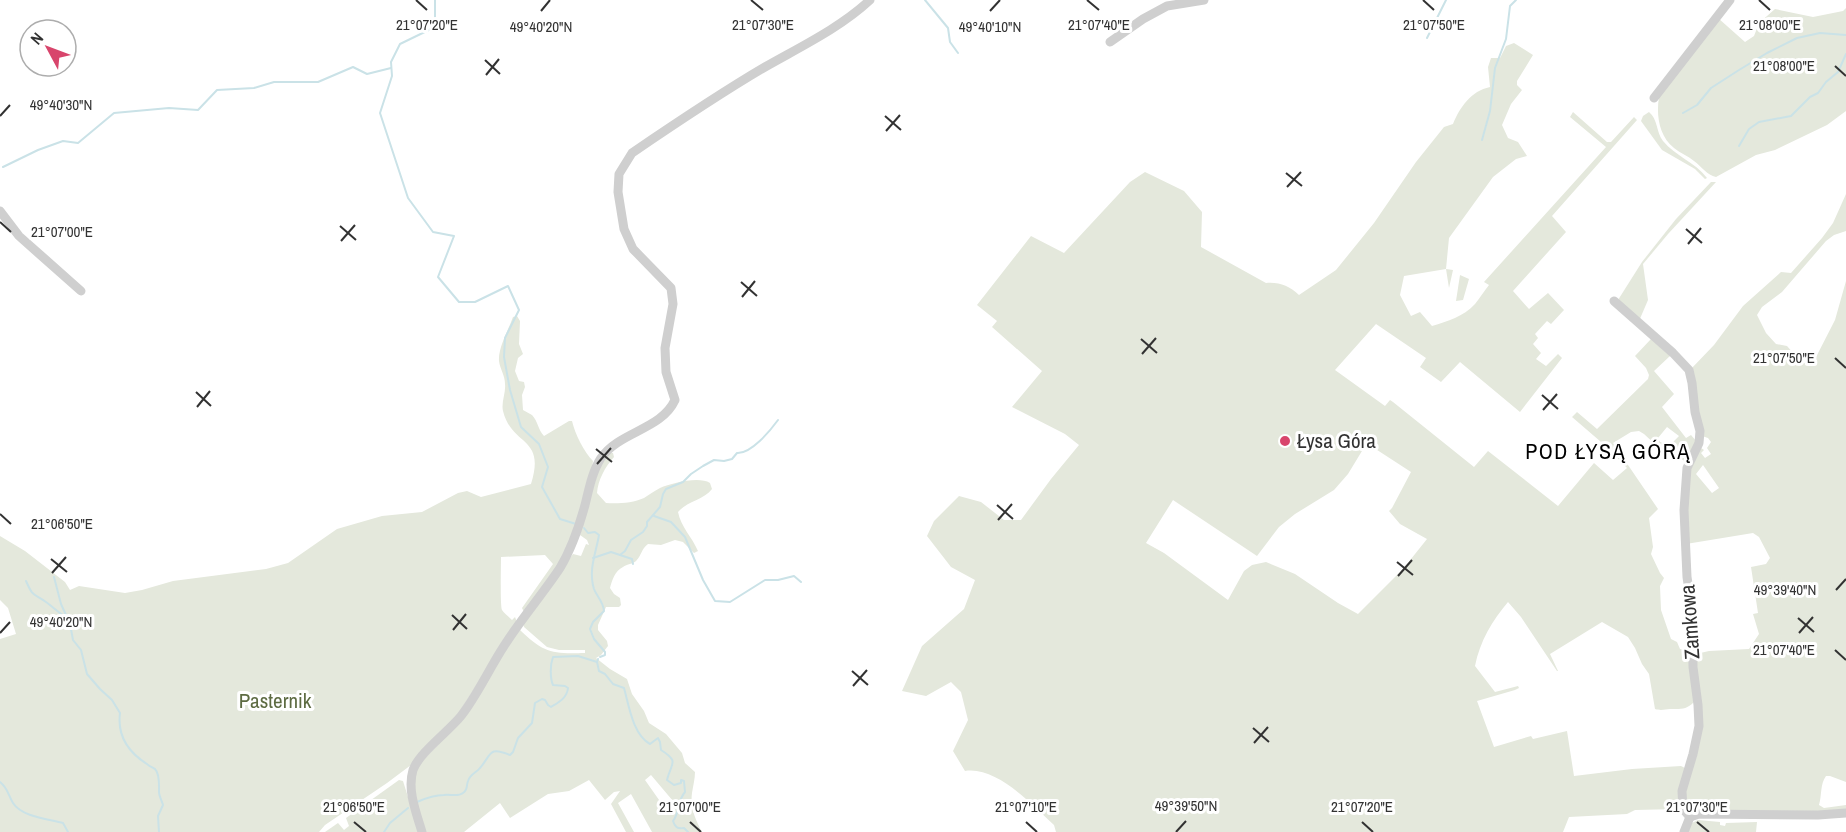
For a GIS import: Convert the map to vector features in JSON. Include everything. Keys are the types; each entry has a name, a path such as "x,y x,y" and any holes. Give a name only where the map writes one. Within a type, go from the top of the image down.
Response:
{"street":[{"path":"422,832 411,789 416,764 461,716 506,643 560,567 576,538 593,475 601,458 621,440 657,421 670,410 675,400 666,372 665,348 673,304 671,288 633,249 624,229 618,192 619,174 625,162 632,153 707,102 830,29 870,0"},
{"path":"1110,42 1143,19 1167,6 1204,0"},
{"path":"1653,98 1731,0"},
{"path":"0,211 19,236 81,291"},
{"name":"Zamkowa","path":"1614,301 1689,370 1700,431 1699,443 1687,468 1684,510 1687,577 1692,610 1691,638 1699,726 1682,791 1683,809 1690,817"},
{"path":"1684,832 1690,817 1699,814 1818,815 1846,813"}],"green space":[{"path":"1846,8 1846,111 1827,125 1775,150 1756,155 1716,177 1676,150 1665,138 1660,125 1659,97 1718,18 1745,42 1754,36 1759,23 1775,9 1813,17 1843,11"},
{"path":"1514,43 1533,55 1517,81 1517,85 1522,90 1511,104 1502,125 1508,138 1518,142 1527,156 1516,159 1493,177 1449,238 1446,269 1404,276 1400,295 1411,316 1420,312 1432,326 1460,315 1475,304 1489,285 1484,282 1606,147 1570,117 1573,112 1607,142 1611,142 1634,117 1637,120 1552,216 1566,232 1513,291 1529,309 1548,293 1564,310 1551,324 1547,321 1535,334 1538,338 1533,344 1541,353 1536,359 1546,366 1558,354 1562,358 1520,412 1460,362 1441,382 1420,367 1426,358 1376,324 1335,370 1385,406 1390,400 1393,402 1474,467 1488,451 1558,506 1594,463 1613,480 1627,468 1572,417 1577,412 1597,429 1648,379 1646,368 1635,356 1651,339 1670,356 1654,371 1674,394 1662,407 1686,438 1691,435 1697,442 1687,463 1673,453 1658,447 1639,431 1631,432 1613,443 1658,509 1649,518 1653,547 1651,554 1664,578 1660,586 1661,610 1671,639 1677,642 1680,649 1690,649 1694,702 1683,708 1655,709 1649,674 1635,648 1628,637 1602,622 1550,654 1557,671 1521,617 1508,602 1487,632 1475,666 1495,692 1518,686 1519,688 1477,701 1494,747 1531,736 1533,739 1567,731 1574,776 1681,766 1685,768 1678,809 1635,810 1627,814 1569,817 1563,832 1056,832 1054,825 1013,789 989,775 977,771 965,771 953,751 968,720 961,692 951,682 926,696 902,691 922,646 964,609 975,580 951,567 927,536 934,521 959,496 981,502 1004,520 1021,520 1079,445 1065,434 1012,407 1042,371 992,327 997,321 977,305 1031,236 1064,253 1130,182 1145,172 1184,191 1202,212 1201,247 1266,283 1284,285 1299,295 1336,270 1374,223 1416,162 1444,127 1453,124 1463,106 1472,96 1490,87 1488,67 1491,58 1500,58 1506,46","holes":["1667,427 1679,436 1670,445 1660,442 1658,438","1365,446 1371,446 1411,472 1389,511 1400,524 1427,539 1403,569 1358,614 1295,574 1266,562 1252,565 1244,571 1228,600 1164,553 1146,543 1173,500 1257,556 1279,527 1295,514 1334,490 1348,474"]},
{"path":"1649,112 1654,118 1663,141 1707,178 1705,179 1695,169 1662,150 1641,121 1643,116"},
{"path":"1711,182 1716,182 1643,264 1648,300 1639,321 1618,300 1642,262 1676,219"},
{"path":"1846,194 1846,231 1826,241 1782,292 1762,307 1757,315 1766,333 1776,344 1787,346 1801,362 1811,365 1835,320 1846,281 1846,782 1826,776 1819,805 1824,808 1846,805 1846,811 1695,810 1686,804 1685,787 1698,746 1696,654 1749,649 1759,634 1753,614 1758,613 1751,567 1766,564 1770,558 1759,537 1753,533 1686,544 1689,473 1701,448 1704,450 1701,453 1705,458 1711,454 1707,448 1711,442 1702,436 1690,370 1714,345 1743,306 1781,272 1791,273 1833,223","holes":["1703,465 1719,488 1712,493 1696,474"]},
{"path":"1446,269 1453,270 1449,288"},
{"path":"1460,275 1469,279 1463,300 1456,301"},
{"name":"Pasternik","path":"517,316 520,321 519,344 523,354 518,358 515,371 519,381 524,382 523,410 534,417 544,436 572,421 580,443 593,461 592,468 579,518 561,562 524,612 522,608 553,564 545,555 501,557 502,610 512,620 515,617 517,622 458,714 411,765 325,825 319,832 0,832 0,639 16,634 8,608 0,600 0,536 25,551 65,582 70,590 79,586 125,593 173,581 266,569 288,563 337,529 382,516 422,512 458,493 467,491 481,497 531,484 534,457 531,449 507,423 503,411 505,384 499,356 513,317"},
{"path":"610,453 613,453 614,457 602,474 597,493 606,503 635,501 660,488 685,481 705,481 710,483 712,489 705,496 686,505 678,512 698,551 694,553 683,542 675,540 661,545 648,544 636,561 616,573 610,588 620,598 621,605 606,607 598,630 607,641 608,646 596,658 627,679 632,694 649,723 666,734 682,753 685,763 695,772 692,808 702,832 652,832 631,794 618,803 634,832 626,832 611,804 620,791 614,792 605,800 589,780 569,791 548,794 510,818 500,803 464,832 425,832 414,793 414,775 421,762 438,745 519,629 535,643 549,650 585,653 585,650 559,650 547,647 523,624 573,554 581,556 586,544 589,545 587,540 580,535 599,468","holes":["651,775 673,801 664,807 645,780"]},
{"path":"399,780 403,781 419,832 325,832 338,823 344,830 349,826 346,818"},
{"path":"1698,820 1720,822 1720,825 1725,826 1726,823 1757,822 1756,832 1688,832 1692,823"}],"waterway":[{"path":"435,0 435,27 400,44 391,62 392,76 380,113 408,198 433,232 454,236 438,277 459,302 475,302 508,286 519,310 505,338 504,357 510,390 521,427 539,444 548,467 542,487 560,519 576,524"},
{"path":"925,0 948,28 950,42 958,53"},
{"path":"1427,38 1446,0"},
{"path":"1482,140 1490,111 1495,68 1506,39 1510,6 1516,0"},
{"path":"1683,113 1697,105 1711,88 1767,53 1797,38 1820,33 1846,35"},
{"path":"1739,146 1749,129 1759,122 1791,116 1810,97 1818,93 1838,72 1846,54"},
{"path":"3,167 63,141 78,143 114,113 169,108 198,110 217,90 254,88 274,82 318,82 353,67 367,74 391,68"},
{"path":"593,558 611,552 620,555 631,540 643,532 647,522 660,507 666,489 683,482 691,474 714,460 732,459 737,453 748,450 760,441 778,420"},
{"path":"654,516 671,522 685,537 703,580 715,601 730,602 765,580 794,576 801,582"},
{"path":"584,528 588,533 595,532 599,535 593,562 592,582 604,611 593,622 590,629 594,639 605,652 605,655 600,657"},
{"path":"620,555 632,559 633,564"},
{"path":"54,577 73,640 81,650 87,674 112,700 120,713 120,729 129,749 155,769 158,774 159,794 163,805 158,816 159,832"},
{"path":"26,581 34,594 66,617"},
{"path":"417,802 437,796 461,794 466,791 470,777 491,753 498,751 510,755 513,752 518,738 532,723 535,703 542,699 551,707 566,694 568,688 553,685 551,679 553,657 578,656 597,662 598,659"},
{"path":"597,662 599,671 605,674 613,684 624,688 632,719 639,734 650,744 658,738 661,750 671,757 673,763 667,780 674,785 681,783 681,780 684,781 685,792 673,821 677,827 684,828 688,832"},
{"path":"0,782 17,808 36,817 63,823 68,832"},
{"path":"384,832 390,823 408,808"}],"place":[{"name":"Łysa Góra","path":"1285,441"}],"district":[{"name":"POD ŁYSĄ GÓRĄ","path":"1608,451"}]}
